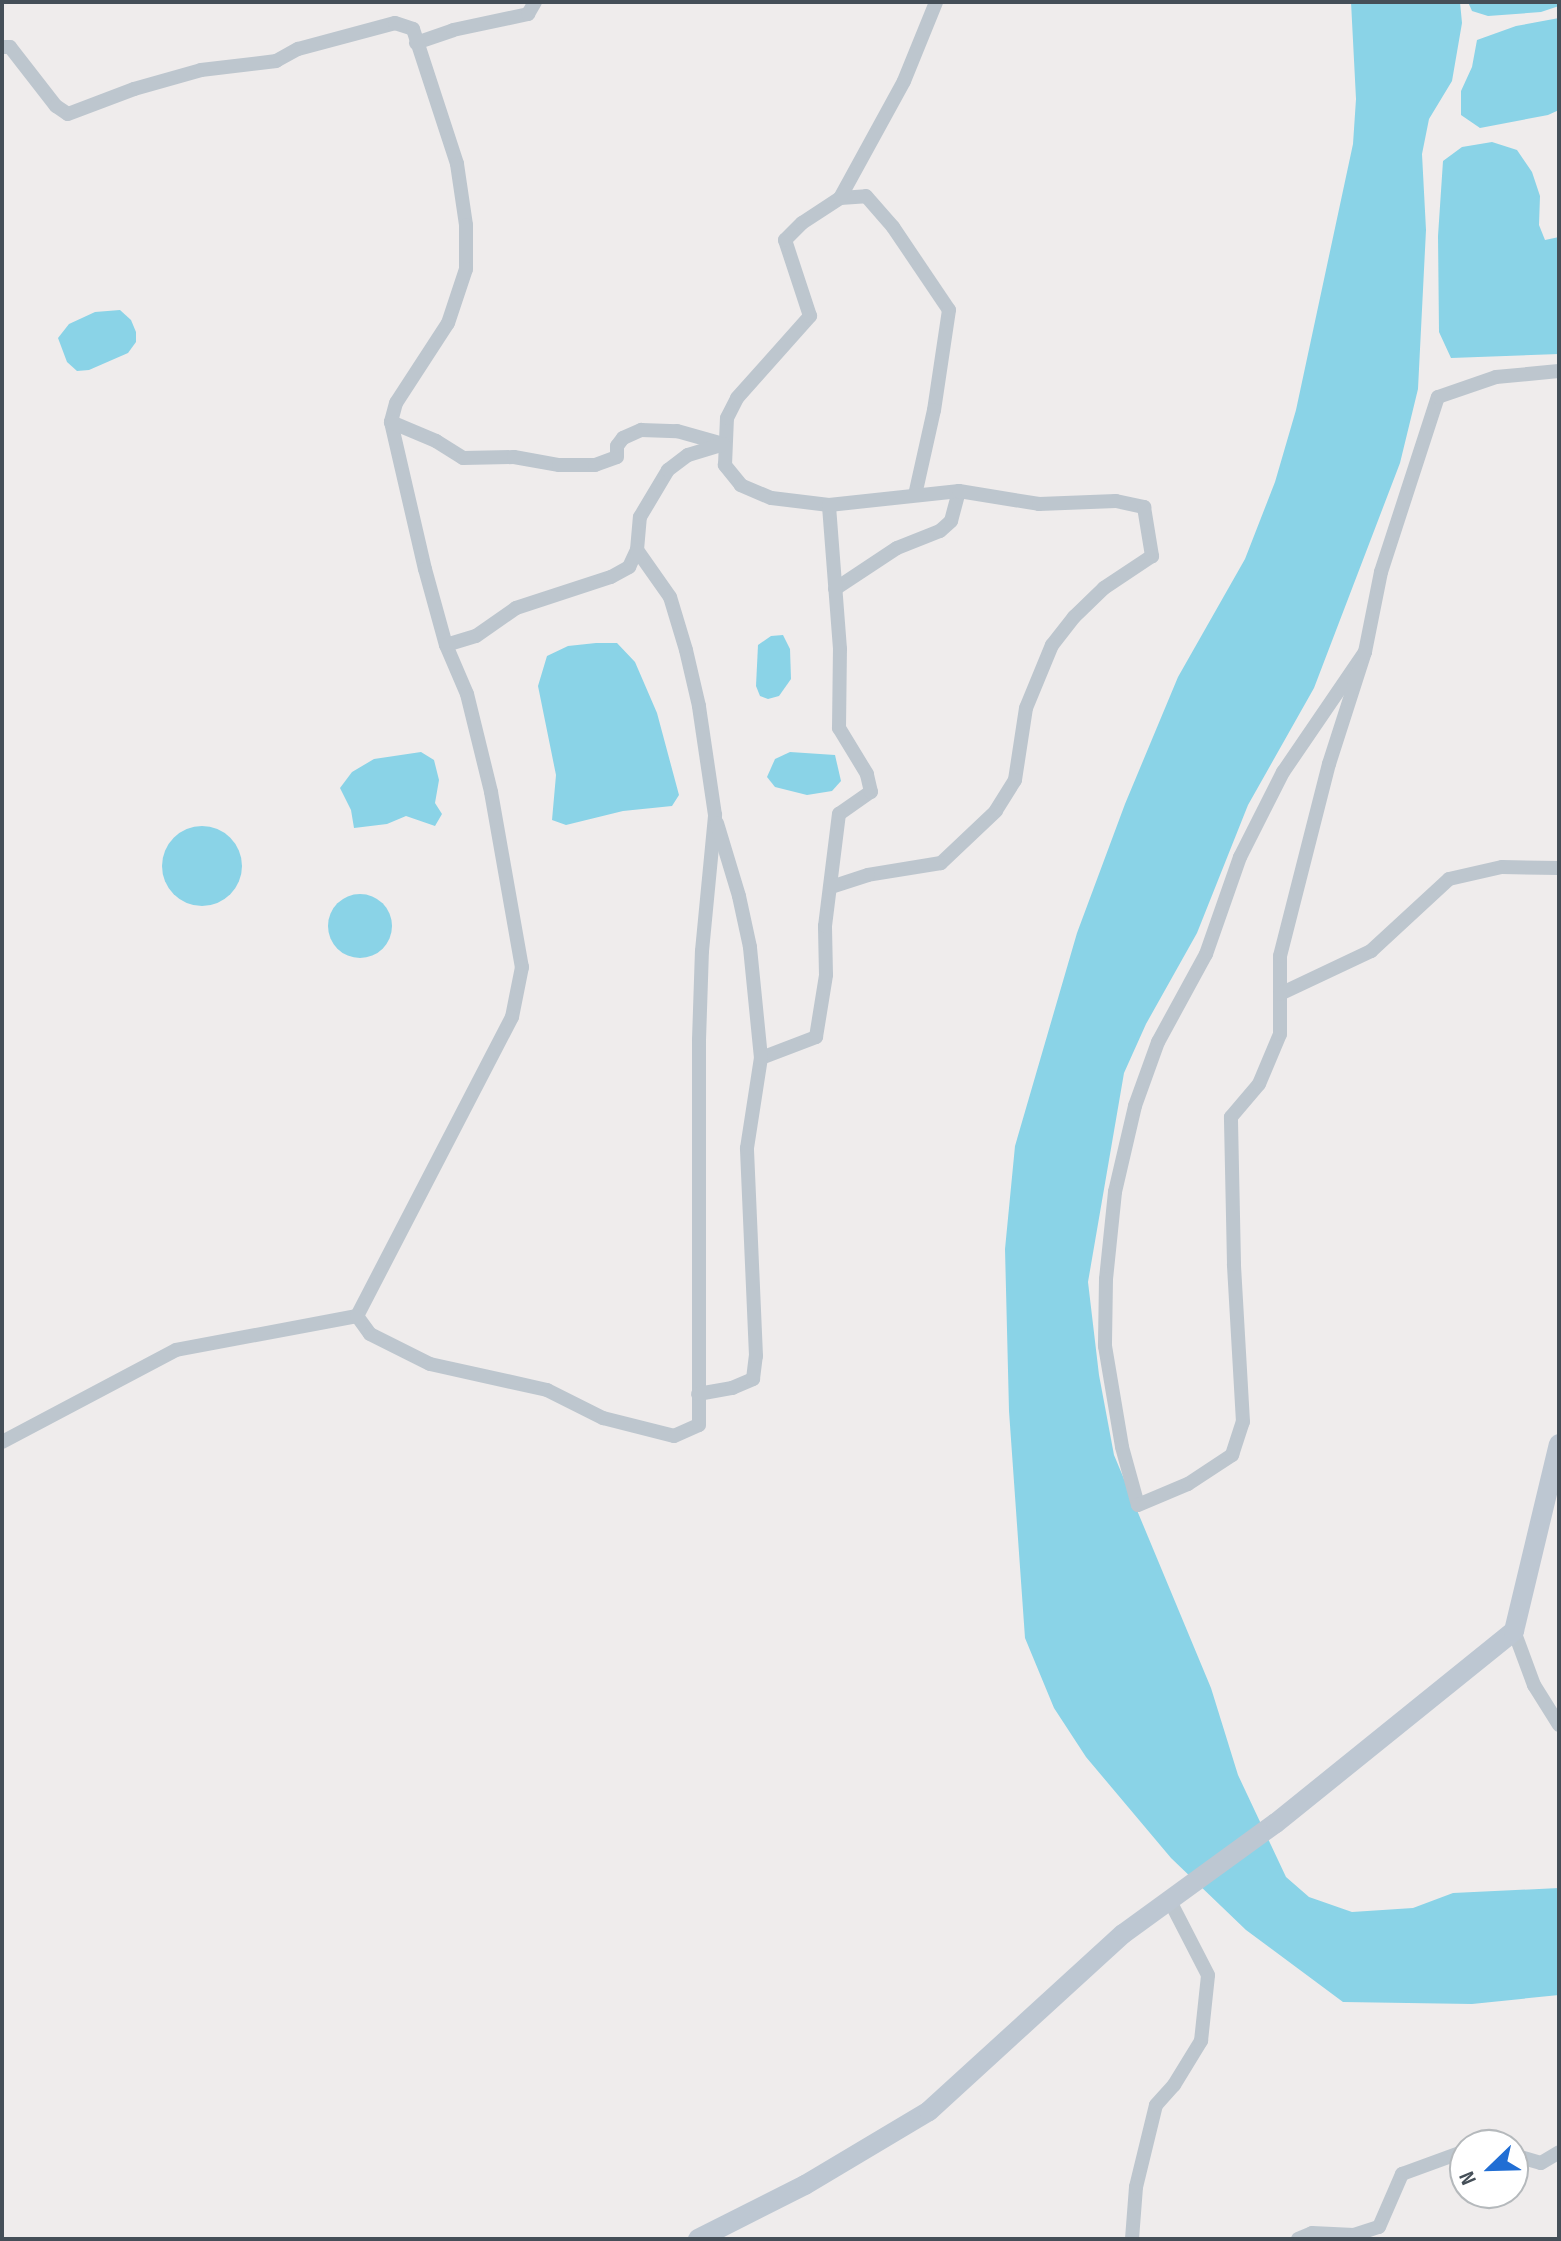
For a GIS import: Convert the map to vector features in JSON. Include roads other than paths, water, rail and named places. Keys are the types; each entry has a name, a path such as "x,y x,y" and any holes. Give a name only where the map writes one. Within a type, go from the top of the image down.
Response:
{"street":[{"path":"416,43 453,30 528,14 535,2"},
{"path":"830,887 868,875 941,863 996,811 1015,780 1026,708 1052,645 1074,617 1104,588 1152,556 1144,507 1116,501 1039,504 959,491 829,505 771,498 741,485 725,465 723,444 727,418 737,398 810,316 785,240 802,223 840,198 904,81 936,2"},
{"path":"2,47 10,47 56,106 68,114 134,89 201,70 276,61 298,49 395,23 413,29 445,117 457,164 466,225 466,269 448,323 396,403 391,422 446,645 467,694 491,792 522,967 512,1017 357,1316"},
{"path":"840,198 866,196 893,227 949,310 934,410 915,495"},
{"path":"1365,652 1283,772 1240,857 1206,954 1158,1042 1135,1106 1115,1192 1106,1279 1105,1346 1122,1447 1138,1505 1188,1484 1232,1455 1243,1422 1234,1264 1231,1117 1259,1084 1280,1034 1280,956 1329,764 1365,652 1381,572 1438,397 1496,377 1559,371"},
{"path":"391,422 436,441 463,458 514,457 559,465 595,465 617,457 617,446 623,438 641,430 677,431 723,444"},
{"path":"446,645 476,636 516,608 611,577 629,567 637,550 640,517 668,470 688,455 723,444"},
{"path":"835,589 897,548 940,531 951,521 959,491"},
{"path":"761,1058 816,1037 826,975 825,926 839,814 871,792 867,774 839,728 829,505"},
{"path":"637,550 670,597 686,650 699,706 715,815 739,896 750,947 761,1058 747,1148 756,1356 753,1379 732,1388 698,1394"},
{"path":"357,1316 370,1334 430,1364 547,1390 603,1418 674,1436 699,1425 702,1110 699,1040 702,951 715,815"},
{"path":"1280,994 1371,951 1449,879 1502,867 1559,868"},
{"path":"2,1442 176,1350 357,1316"},
{"path":"1559,1444 1514,1631 1534,1685 1559,1725"},
{"path":"698,2239 805,2185 929,2111 1123,1934 1276,1823 1514,1631"},
{"path":"1132,2239 1136,2187 1156,2105 1174,2085 1201,2041 1208,1975 1173,1900"},
{"path":"1529,2160 1541,2163 1559,2152"},
{"path":"1298,2239 1312,2233 1354,2235 1379,2227 1402,2174 1449,2157"}],"water":[{"path":"1351,2 1460,2 1462,23 1452,81 1429,119 1422,154 1426,230 1418,389 1400,463 1314,688 1248,805 1197,933 1146,1024 1124,1073 1088,1282 1099,1375 1114,1455 1211,1688 1238,1775 1286,1877 1309,1897 1352,1912 1413,1908 1453,1893 1559,1888 1559,1995 1472,2004 1343,2002 1246,1930 1171,1858 1086,1757 1054,1708 1025,1638 1009,1411 1005,1249 1015,1146 1077,933 1125,804 1178,677 1245,559 1275,482 1296,410 1353,144 1356,99"},
{"path":"1468,2 1559,2 1559,6 1541,12 1488,16 1472,11"},
{"path":"1559,18 1559,110 1548,115 1480,128 1461,115 1461,91 1472,67 1477,40 1516,26"},
{"path":"1492,142 1517,150 1532,172 1540,196 1539,225 1545,240 1559,237 1559,354 1451,358 1439,332 1438,236 1443,161 1462,147"},
{"path":"120,310 131,320 136,342 128,353 89,370 77,371 67,362 58,338 69,324 95,312"},
{"path":"783,635 790,649 791,679 779,696 768,699 760,696 756,686 758,645 771,636"},
{"path":"617,643 635,662 657,713 679,795 672,806 623,811 566,825 552,820 556,775 538,686 547,656 568,646"},
{"path":"421,752 434,760 439,780 435,803 442,814 435,826 406,816 387,824 354,828 351,810 340,788 352,772 374,759"},
{"path":"790,752 835,755 841,781 832,791 807,795 775,787 767,777 775,759"},
{"path":"202,826 217,829 230,838 239,851 242,866 239,881 230,894 217,903 202,906 187,903 174,894 165,881 162,866 165,851 174,838 187,829"},
{"path":"354,894 366,894 383,903 390,914 390,938 383,949 366,958 354,958 342,953 333,944 328,932 328,920 333,908 342,899"}]}
